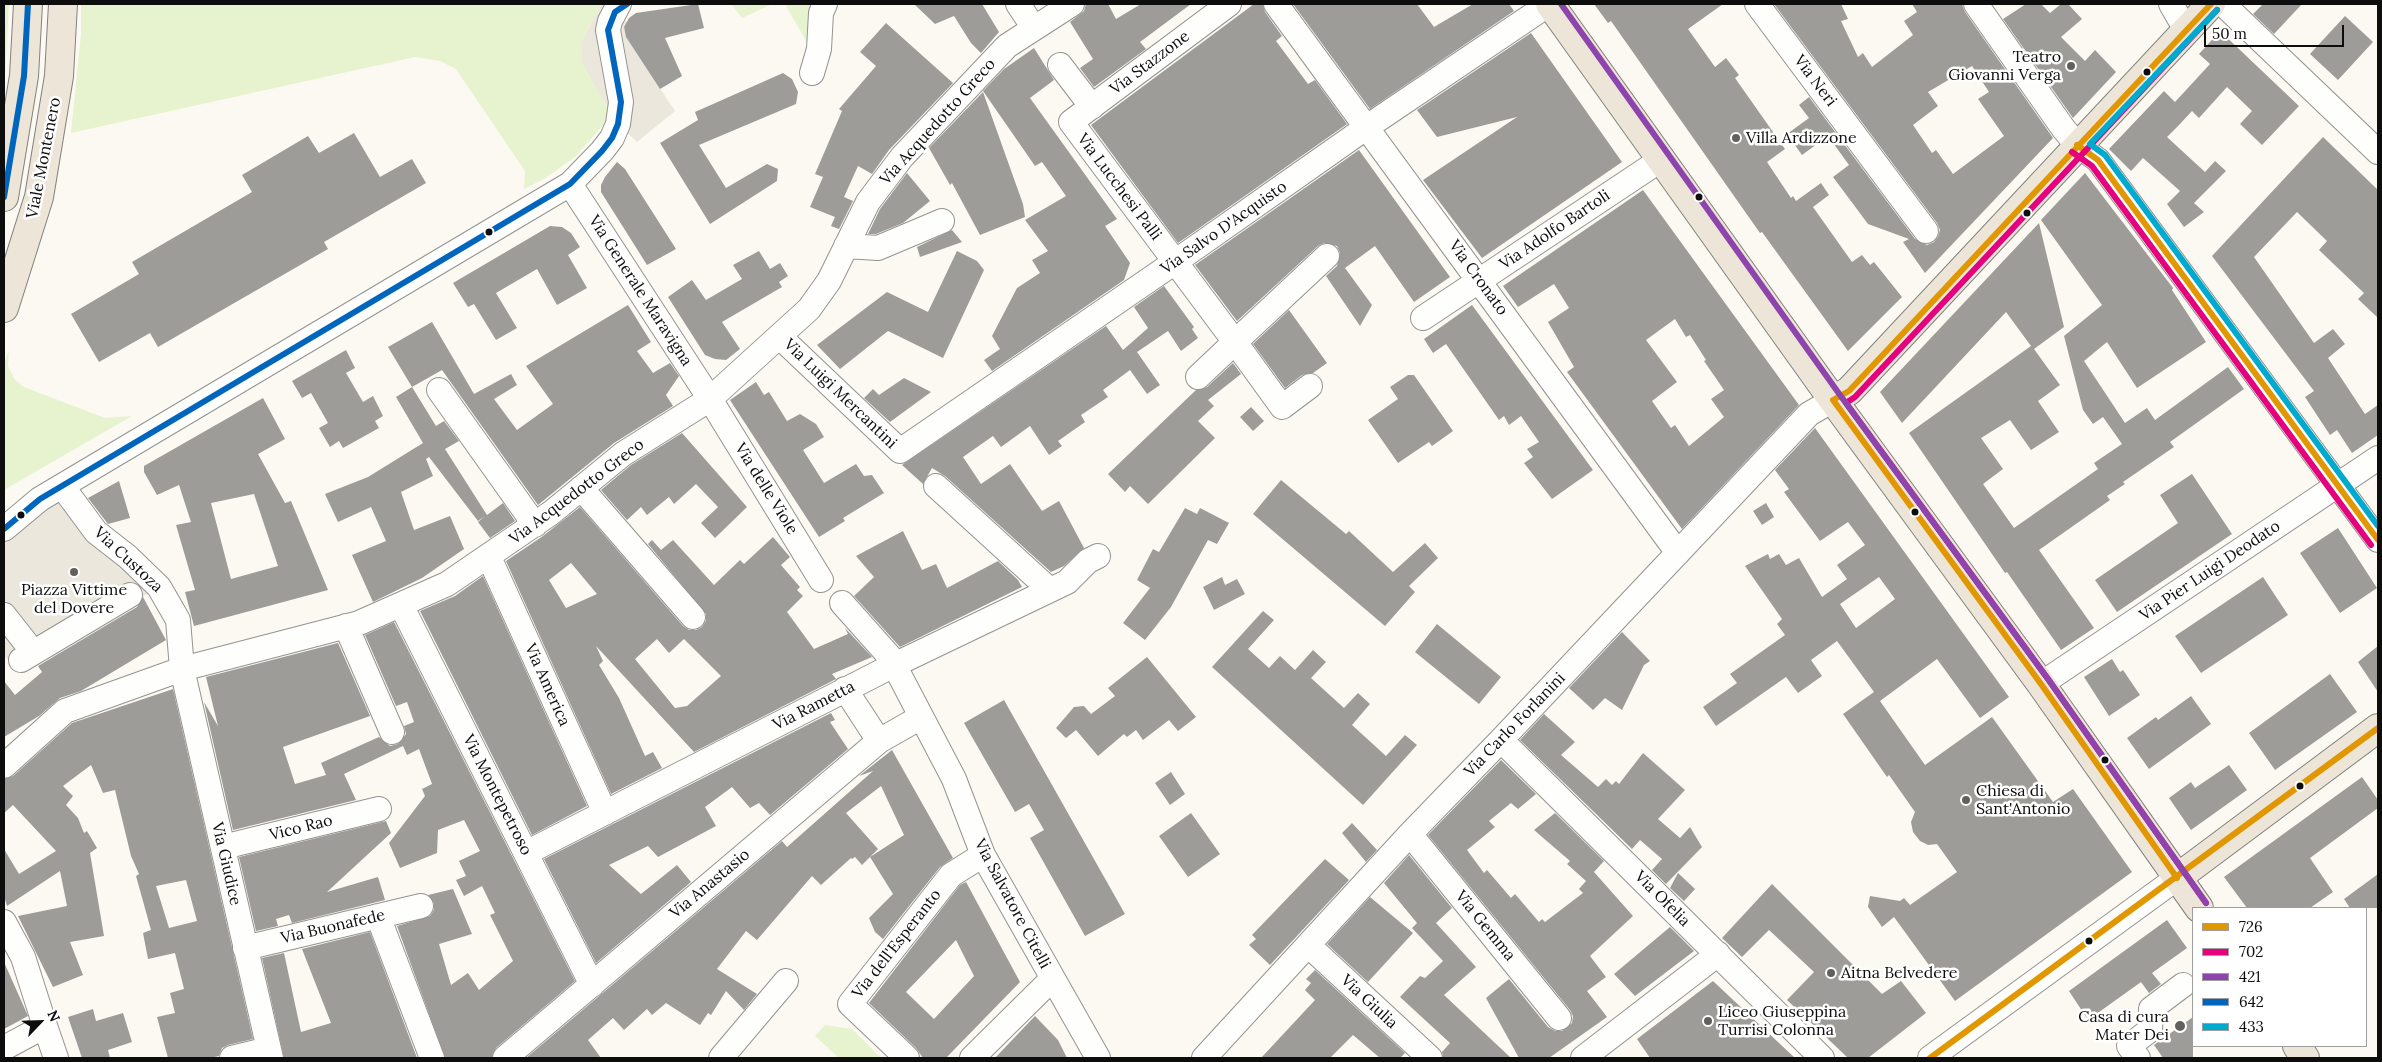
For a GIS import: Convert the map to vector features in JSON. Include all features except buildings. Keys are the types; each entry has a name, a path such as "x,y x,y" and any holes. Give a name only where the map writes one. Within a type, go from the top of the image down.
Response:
{"main road":[{"name":"Viale Montenero","path":"4,197 8,156 24,76 28,4"},
{"name":"Viale Montenero","path":"4,308 39,197 59,76 63,4"},
{"path":"1550,4 1833,400 2041,684 2197,907"},
{"path":"1833,400 1848,391 2211,4"},
{"path":"2177,878 2378,728"},
{"path":"2298,1047 2306,1058"}],"street":[{"path":"812,73 819,49 821,13 826,4"},
{"path":"1018,4 1034,28"},
{"name":"Via Acquedotto Greco","path":"4,766 65,712 182,669 346,626 401,605 447,584 535,525 623,454 710,398 780,337 808,309 829,281 868,202 902,157 985,67 1007,46 1072,4"},
{"name":"Via Stazzone","path":"1071,122 1229,4"},
{"name":"Via Cronato","path":"1276,4 1678,553"},
{"name":"Via Salvo D'Acquisto","path":"900,451 1367,127 1550,4"},
{"name":"Via Neri","path":"1757,4 1926,231"},
{"path":"1976,4 2077,145 2098,160 2378,540"},
{"path":"2171,4 2186,30"},
{"path":"2223,4 2378,152"},
{"path":"4,529 40,499 570,184 602,151 612,138 618,124 621,102 608,30 620,7"},
{"path":"1060,65 1092,107"},
{"name":"Via Lucchesi Palli","path":"1071,122 1282,407 1310,386"},
{"name":"Via Adolfo Bartoli","path":"1423,318 1662,159"},
{"name":"Via Generale Maravigna","path":"570,184 710,398"},
{"path":"846,246 878,248 942,221"},
{"path":"1198,377 1327,256"},
{"name":"Via Luigi Mercantini","path":"780,337 900,451"},
{"path":"439,390 535,525"},
{"name":"Via delle Viole","path":"710,398 821,580"},
{"name":"Via Carlo Forlanini","path":"1204,1058 1410,834 1502,740 1809,414 1833,400"},
{"name":"Via Pier Luigi Deodato","path":"2041,684 2378,458"},
{"name":"Via Custoza","path":"62,486 96,532 128,557 159,587 169,600 180,628 182,669"},
{"path":"936,486 1050,590"},
{"path":"581,488 693,617"},
{"path":"4,512 40,499"},
{"name":"Via Rametta","path":"526,853 845,689 1067,582 1088,561 1098,556"},
{"name":"Via America","path":"489,557 605,813"},
{"path":"4,615 24,652 130,595"},
{"path":"842,603 890,657 894,665"},
{"name":"Via Montepetroso","path":"401,605 592,985"},
{"path":"346,626 392,732"},
{"name":"Via Salvatore Citelli","path":"894,665 954,779 983,855 1098,1058"},
{"name":"Via Giudice","path":"182,669 270,1054"},
{"path":"845,689 879,741"},
{"name":"Via Anastasio","path":"505,1058 879,741 921,717"},
{"name":"Via Ofelia","path":"1502,740 1822,1058"},
{"name":"Vico Rao","path":"223,847 379,809"},
{"name":"Via Gemma","path":"1410,834 1559,1018"},
{"name":"Via dell'Esperanto","path":"907,1058 850,1004 951,874 983,855"},
{"path":"1930,1058 2177,878"},
{"name":"Via Buonafede","path":"245,948 421,906"},
{"path":"378,916 432,1058"},
{"path":"4,922 22,957 56,1058"},
{"name":"Via Giulia","path":"1308,946 1430,1058"},
{"path":"1583,1058 1718,954"},
{"path":"972,1058 1052,979"},
{"path":"721,1058 786,981"},
{"path":"2138,1058 2129,1046 2150,1030 2151,1009 2183,985"},
{"path":"4,1048 45,1026"},
{"path":"232,1058 270,1054"}],"green space":[{"path":"4,4 9,4 4,90"},
{"path":"81,4 602,4 581,42 608,109 606,122 575,157 544,179 524,189 525,171 456,69 440,61 415,57 71,133 81,34"},
{"path":"731,4 772,4 742,18"},
{"path":"785,4 819,4 812,51"},
{"path":"9,350 8,366 15,380 24,387 105,418 132,416 4,490 4,364"},
{"path":"825,1025 852,1029 881,1058 839,1058 815,1036"}],"shaded area":[{"path":"602,4 627,22 624,27 626,37 675,111 637,142 618,124 583,65 581,42"},
{"name":"Piazza Vittime del Dovere","path":"62,486 159,587 19,670 4,656 4,529"}],"transit line":[{"name":"642","path":"4,197 24,76 28,4"},
{"name":"642","path":"4,529 40,499 570,184 602,151 612,138 618,124 621,102 608,30 615,12 627,4"},
{"name":"421","path":"1561,4 1840,395 2048,679 2206,903"},
{"name":"726","path":"2177,878 2041,684 1833,400 1849,391 2211,4"},
{"name":"702","path":"2206,903 2048,679 1846,403 1855,397 2217,10"},
{"name":"433","path":"2217,10 2090,144 2105,155 2378,526"},
{"name":"726","path":"2077,145 2098,160 2378,540"},
{"name":"702","path":"2072,152 2092,166 2371,545"},
{"name":"726","path":"1930,1058 2378,728"}],"place":[{"name":"Teatro Giovanni Verga","path":"2071,66"},
{"name":"Villa Ardizzone","path":"1736,138"},
{"name":"Piazza Vittime del Dovere","path":"74,572"},
{"name":"Chiesa di Sant'Antonio","path":"1966,800"},
{"name":"Aitna Belvedere","path":"1831,973"},
{"name":"Liceo Giuseppina Turrisi Colonna","path":"1708,1021"},
{"name":"Casa di cura Mater Dei","path":"2180,1026"}]}
